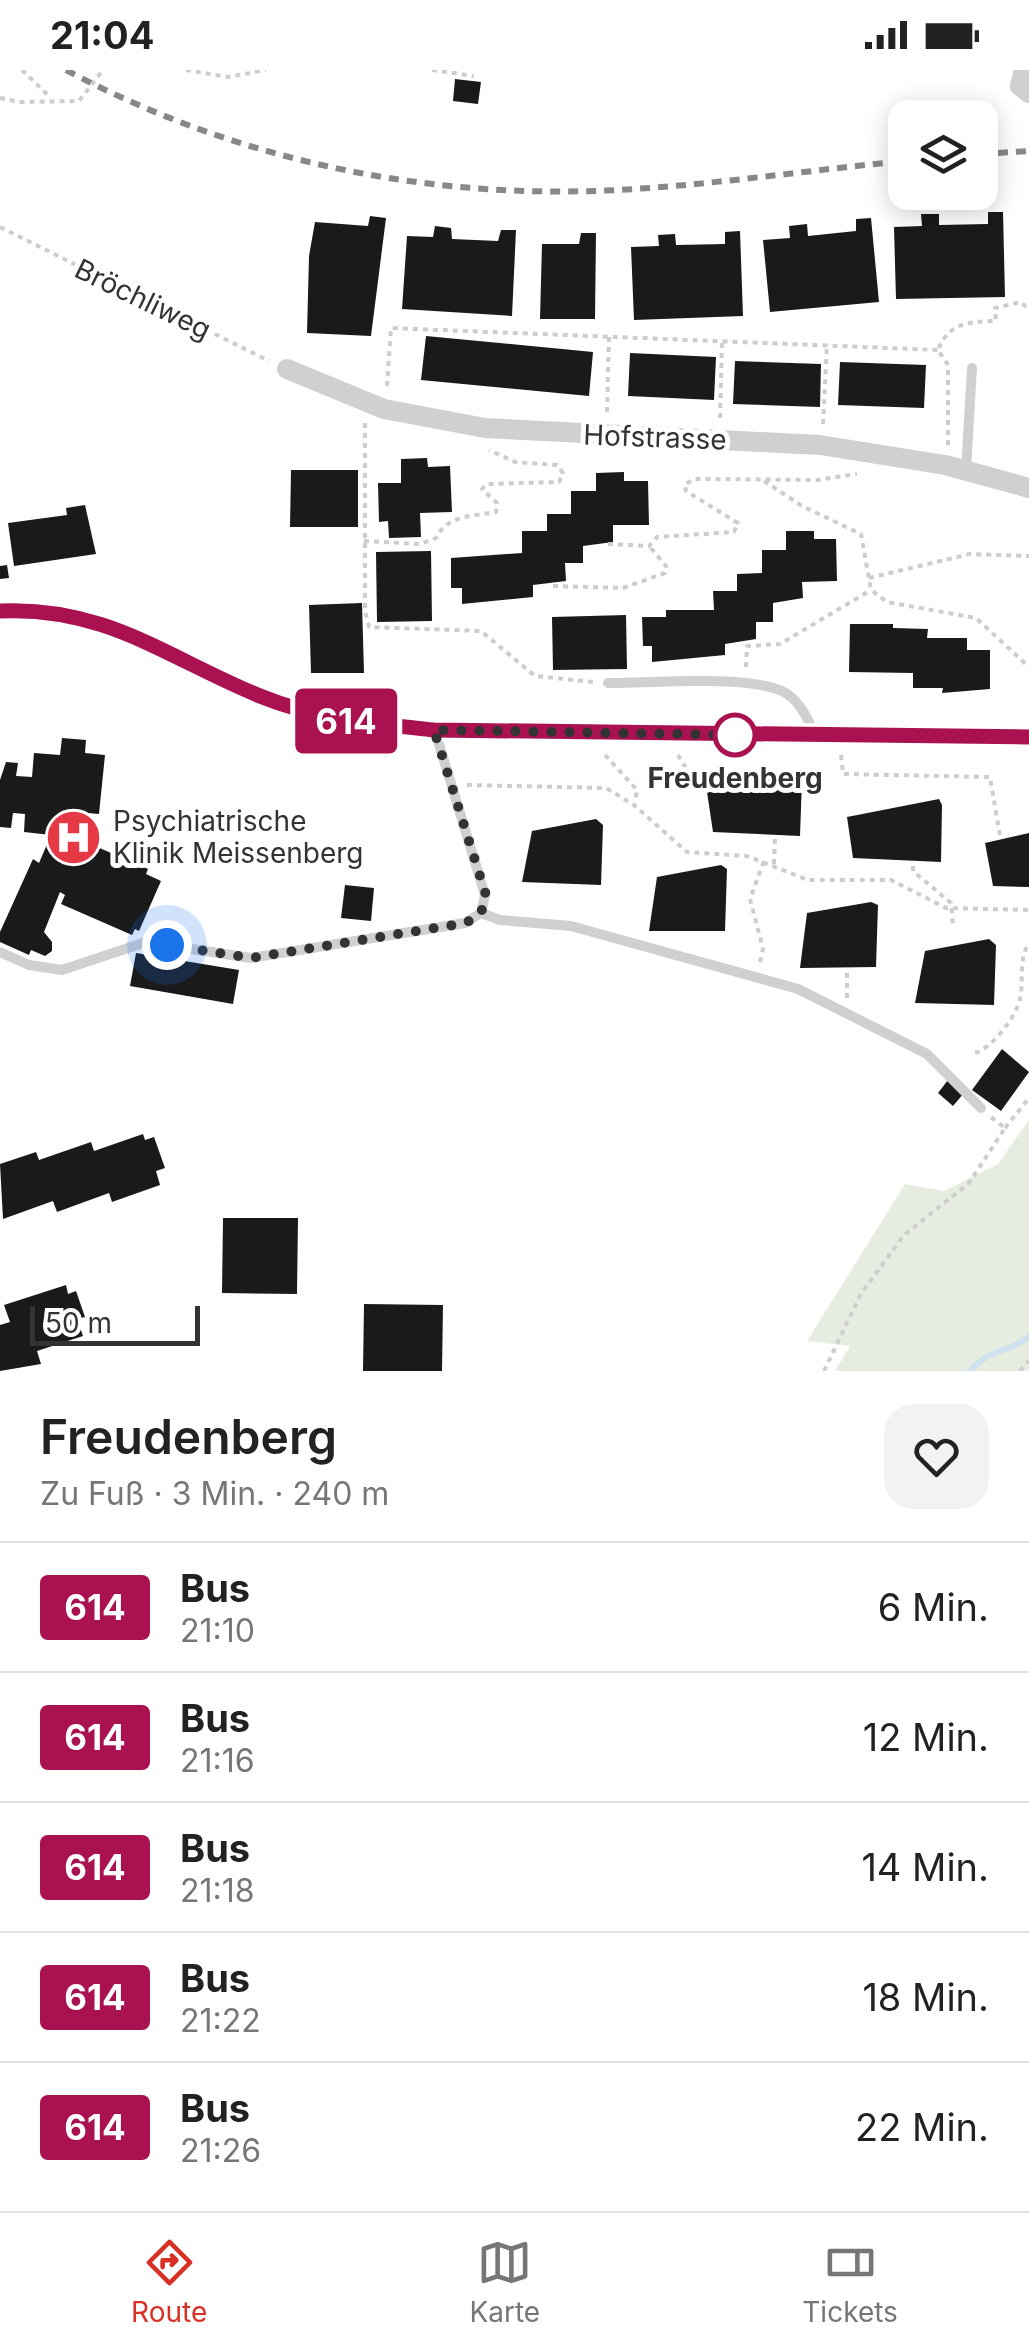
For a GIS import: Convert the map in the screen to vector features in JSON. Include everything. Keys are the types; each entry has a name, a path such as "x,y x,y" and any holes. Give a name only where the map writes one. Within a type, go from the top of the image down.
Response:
{"street":[{"path":"1024,70 1020,86 1029,93"},
{"name":"Hofstrasse","path":"287,369 384,408 485,428 820,445 966,470 1029,488"},
{"path":"0,611 46,609 96,620 262,697 342,720 434,730 1029,738"}],"lane":[{"path":"966,470 972,368"},
{"path":"608,684 720,684 784,692 804,711 815,736"},
{"path":"0,952 28,965 62,970 146,942 251,958 466,923 481,913 486,895 434,730"},
{"path":"481,913 500,920 571,926 798,989 927,1054 982,1108"}],"path":[{"path":"22,70 52,100"},
{"path":"0,98 20,102 79,101 102,70"},
{"path":"186,70 228,76 266,70"},
{"path":"432,70 474,76"},
{"name":"Bröchliweg","path":"0,227 287,369"},
{"path":"996,322 994,308 1021,302 1029,310"},
{"path":"387,388 391,328 938,350"},
{"path":"606,414 609,336"},
{"path":"720,418 722,340"},
{"path":"822,424 827,344"},
{"path":"364,542 420,544 436,538 441,527 454,519 496,512 498,503 482,490 487,484 559,482 563,473 557,465 496,456 484,446 485,428"},
{"path":"365,433 364,542 369,627 481,631 536,676 608,684"},
{"path":"608,544 650,546 658,538 734,532 738,523 694,497 685,484 695,479 818,480 873,472 880,454"},
{"path":"764,481 802,506 861,534 871,590 886,602 976,618 1029,667"},
{"path":"553,586 623,588 664,573 666,566 650,546"},
{"path":"869,578 970,554 1029,556"},
{"path":"756,670 746,669 747,646 780,644 871,590"},
{"path":"587,732 638,790 634,805"},
{"path":"665,733 687,770 722,772 724,784"},
{"path":"838,736 843,774 990,777 1000,836"},
{"path":"452,785 606,788 634,805 687,852 764,861 808,880 891,880 952,908 1029,910"},
{"path":"774,866 775,838"},
{"path":"756,980 763,949 750,899 764,861"},
{"path":"912,866 952,908 953,925"},
{"path":"975,1053 988,1050 1020,1003 1023,953 1029,943"},
{"path":"847,1012 848,972"},
{"path":"824,1371 860,1294 892,1250 903,1236 969,1182 1029,1098"},
{"path":"982,1108 1005,1128"},
{"path":"1021,1370 1029,1361"},
{"path":"1021,1370 1029,1369"}],"shaded area":[{"path":"1029,1120 1029,1371 835,1371 850,1346 807,1341 905,1184 944,1191 998,1164"}],"building":[{"path":"455,79 481,82 478,104 453,101"},
{"path":"988,212 1003,212 1005,297 896,299 894,227 922,226 921,214 939,214 939,225 988,224"},
{"path":"370,216 386,218 371,336 307,333 309,256 315,222 368,226"},
{"path":"871,218 879,302 770,312 763,240 790,238 789,226 807,224 808,236 856,231 856,219"},
{"path":"435,226 451,228 452,239 498,241 501,230 516,230 512,316 402,309 407,236 433,237"},
{"path":"740,231 743,316 634,320 631,247 659,246 658,235 675,234 676,245 725,244 725,232"},
{"path":"581,233 596,233 595,319 540,319 542,244 579,244"},
{"path":"426,336 593,352 589,396 421,380"},
{"path":"630,353 716,357 714,400 628,396"},
{"path":"735,361 821,364 820,407 733,404"},
{"path":"840,362 926,365 924,408 838,405"},
{"path":"427,458 428,467 450,466 452,512 420,513 421,537 389,538 388,521 379,522 378,483 401,483 401,459"},
{"path":"291,470 358,470 358,527 290,527"},
{"path":"624,472 624,481 648,481 649,525 613,525 613,542 583,546 583,563 565,563 566,581 533,585 533,597 462,604 462,588 451,588 451,558 522,553 522,531 547,531 547,514 571,514 571,491 596,491 596,473"},
{"path":"85,505 96,554 14,566 8,523 67,515 66,508"},
{"path":"786,531 814,531 814,539 836,539 837,581 802,582 803,598 773,603 773,622 756,622 756,639 725,644 725,655 652,662 652,646 643,646 642,617 666,617 666,610 714,610 713,591 737,591 737,574 762,573 762,550 786,550"},
{"path":"431,551 432,621 377,622 376,552"},
{"path":"7,565 9,578 0,579 0,566"},
{"path":"362,603 364,673 311,673 309,605"},
{"path":"626,615 627,669 553,670 552,617"},
{"path":"850,624 893,624 893,628 928,629 927,638 967,638 967,650 990,650 990,689 942,693 943,688 913,688 913,673 849,672"},
{"path":"62,738 86,740 85,753 105,755 99,814 76,812 75,816 66,816 64,843 91,855 95,846 148,869 146,874 161,881 139,931 135,929 132,935 61,904 65,895 60,892 44,932 52,942 52,951 45,956 31,950 29,955 0,942 0,932 33,859 39,863 51,835 24,832 25,814 13,813 11,828 0,827 0,780 6,762 18,763 16,776 32,777 34,753 60,755"},
{"path":"798,774 802,779 800,836 713,832 707,792"},
{"path":"939,799 941,862 853,858 847,817"},
{"path":"596,819 603,825 601,885 522,882 532,831"},
{"path":"1029,833 1029,887 993,886 985,843"},
{"path":"721,865 727,869 725,931 649,931 657,877"},
{"path":"345,885 374,888 371,921 341,918"},
{"path":"871,902 878,905 876,967 800,968 807,913"},
{"path":"989,939 996,945 994,1005 915,1003 925,951"},
{"path":"136,953 239,970 233,1004 130,986"},
{"path":"1002,1049 1029,1072 1001,1111 972,1090"},
{"path":"948,1080 964,1093 953,1106 938,1093"},
{"path":"143,1134 145,1140 154,1137 165,1168 156,1171 160,1185 112,1202 109,1193 57,1212 53,1201 3,1219 0,1164 36,1152 39,1160 91,1142 94,1151"},
{"path":"223,1218 298,1218 297,1294 222,1293"},
{"path":"66,1285 68,1294 76,1291 85,1317 77,1319 83,1336 37,1351 41,1364 0,1371 0,1325 10,1322 4,1305"},
{"path":"364,1304 443,1305 442,1371 363,1371"}],"waterway":[{"path":"970,1371 985,1358 1029,1336"}],"railway":[{"path":"66,70 196,128 333,168 403,180 474,188 617,190 888,163"},
{"path":"998,153 1029,151"}],"bus line":[{"name":"614","path":"0,611 46,609 96,620 262,697 342,720 434,730 1029,737"}],"place":[{"name":"Freudenberg","path":"735,735"},
{"name":"Psychiatrische Klinik Meissenberg","path":"74,837"}],"route":[{"path":"167,945 251,958 466,923 481,913 486,895 434,730 735,735"}]}
